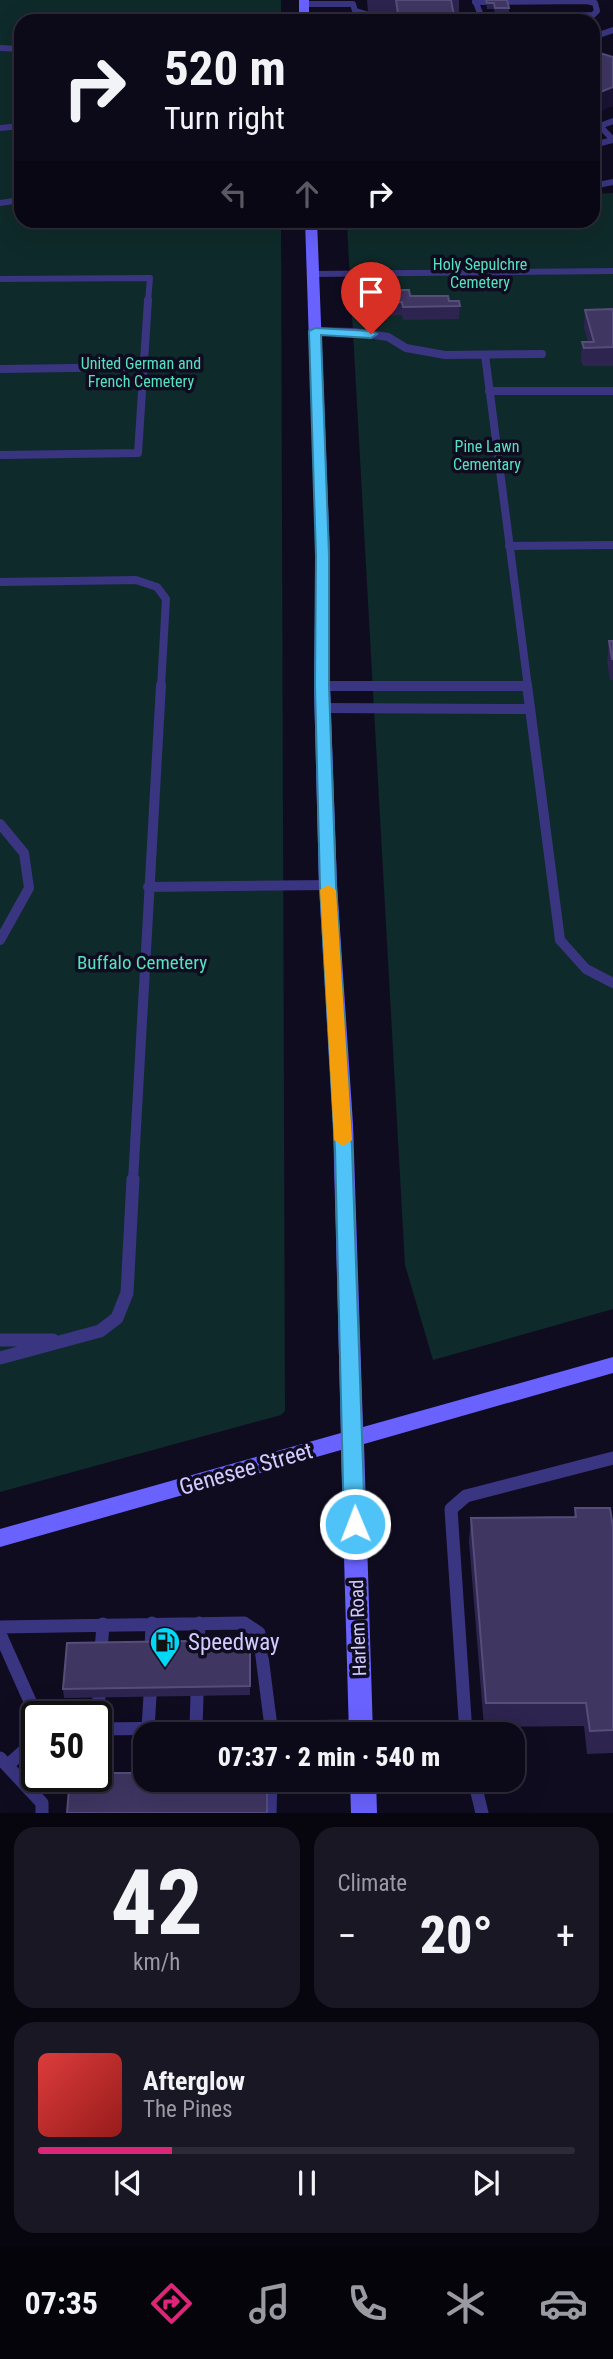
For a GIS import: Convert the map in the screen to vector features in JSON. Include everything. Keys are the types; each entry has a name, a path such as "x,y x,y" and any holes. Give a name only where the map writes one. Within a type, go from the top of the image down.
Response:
{"main road":[{"name":"Harlem Road","path":"311,228 323,556 322,686 328,886 342,1124 361,1722"},
{"name":"Genesee Street","path":"0,1538 613,1366"},
{"path":"363,1792 364,1813"}],"lane":[{"path":"475,1 587,1 595,3 597,11 594,14"},
{"path":"304,2 353,4 357,12 363,14"},
{"path":"313,274 613,271"},
{"path":"0,279 150,278 138,453 0,455"},
{"path":"315,331 355,332 388,337 406,348 445,355 542,354"},
{"path":"485,355 560,940 586,969 613,983"},
{"path":"0,369 145,367"},
{"path":"489,391 613,391"},
{"path":"509,546 613,545"},
{"path":"0,582 136,580 157,587 166,599 127,1293 117,1318 100,1331 0,1358"},
{"path":"322,686 527,686"},
{"path":"323,708 530,709"},
{"path":"0,824 24,853 29,888 0,940"},
{"path":"148,887 328,886"},
{"path":"0,1340 73,1339"},
{"path":"465,1722 451,1509 466,1496 613,1458"},
{"path":"151,1650 152,1623"},
{"path":"198,1650 199,1623"},
{"path":"0,1627 244,1623 259,1633 270,1722"},
{"path":"101,1651 103,1624"},
{"path":"0,1634 30,1701"},
{"path":"148,1722 149,1696"},
{"path":"196,1722 197,1696"},
{"path":"99,1697 99,1701"},
{"path":"112,1729 133,1728"},
{"path":"21,1750 4,1761 42,1803 42,1813"},
{"path":"270,1813 271,1792"},
{"path":"477,1792 482,1813"}],"green space":[{"name":"Buffalo Cemetery","path":"0,0 281,0 281,14 14,14 14,228 281,228 285,1411 281,1415 0,1492"},
{"name":"Pine Lawn Cementary","path":"613,193 613,1309 433,1360 405,1265 347,228 600,228 600,194"}],"building":[{"path":"396,0 451,0 454,14 398,14"},
{"path":"486,0 507,0 509,8 495,8 494,3 487,3"},
{"path":"600,53 613,57 613,87 600,92"},
{"path":"379,290 409,290 410,296 448,296 449,301 459,301 460,306 403,307 402,302 381,303"},
{"path":"613,309 613,347 584,348 582,342 594,342 585,310"},
{"path":"609,641 613,641 613,659 612,659"},
{"path":"575,1508 610,1508 613,1527 613,1730 590,1731 586,1703 486,1703 471,1518 576,1517"},
{"path":"250,1640 250,1686 63,1689 67,1643"},
{"path":"112,1773 133,1773 133,1792 267,1792 267,1813 67,1813 69,1792 112,1792"}],"slow traffic":[{"path":"328,890 343,1140"}],"place":[{"name":"Speedway","path":"165,1669"}],"route":[{"path":"355,1524 344,1148 328,886 322,686 323,556 315,331 371,334"}],"park label":[{"name":"Holy Sepulchre Cemetery","path":"480,273"},
{"name":"United German and French Cemetery","path":"141,372"}]}
